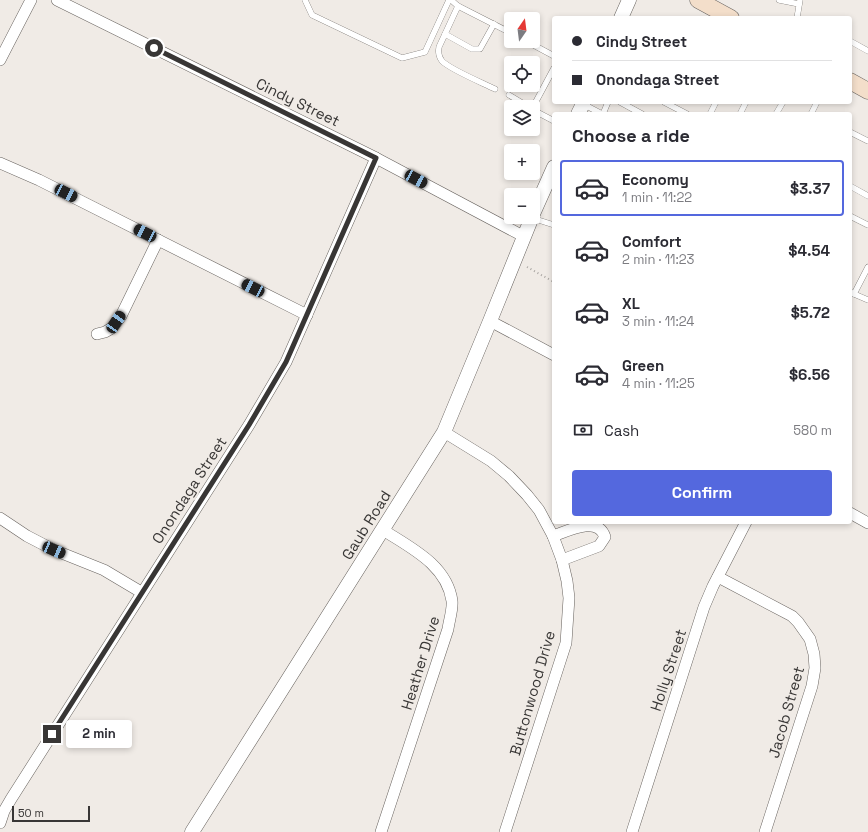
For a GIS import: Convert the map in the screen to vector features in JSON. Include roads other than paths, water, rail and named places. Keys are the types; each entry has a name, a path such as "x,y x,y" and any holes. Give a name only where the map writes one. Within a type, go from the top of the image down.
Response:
{"main road":[{"path":"698,0 727,16"},
{"path":"852,82 868,91"}],"street":[{"path":"0,60 31,0"},
{"name":"Cindy Street","path":"57,0 376,158 524,236"},
{"path":"622,16 629,0"},
{"name":"Onondaga Street","path":"0,823 4,811 11,799 141,592 249,425 286,362 376,158"},
{"path":"0,163 39,180 307,315"},
{"path":"540,198 552,171"},
{"name":"Gaub Road","path":"192,832 444,432 529,224"},
{"path":"97,334 112,328 120,316 158,240"},
{"path":"490,321 552,354"},
{"name":"Buttonwood Drive","path":"444,432 491,461 509,476 539,510 553,536 562,560 567,581 569,598 566,643 505,832"},
{"path":"852,514 868,523"},
{"path":"0,518 32,539 54,550 104,570 141,592"},
{"name":"Holly Street","path":"632,832 704,607 745,524"},
{"path":"553,536 592,525 603,531 605,537 599,546 562,560"},
{"name":"Heather Drive","path":"382,832 448,629 452,602 446,580 432,563 383,530"},
{"name":"Jacob Street","path":"718,577 792,616 806,633 814,654 814,680 765,832"}],"lane":[{"path":"305,0 312,14 402,58 425,52 450,0 458,6 504,29"},
{"path":"779,0 800,2 797,16"},
{"path":"458,6 439,47 438,52 442,61 447,66 495,88"},
{"path":"445,34 472,49 480,49 494,24"},
{"path":"852,42 868,50"},
{"path":"539,48 552,55"},
{"path":"537,100 552,72"},
{"path":"509,96 516,100"},
{"path":"624,104 638,112"},
{"path":"668,104 683,112"},
{"path":"581,107 596,112"},
{"path":"540,112 552,120"},
{"path":"852,133 868,141"},
{"path":"852,187 868,196"},
{"path":"852,217 868,225"},
{"path":"540,220 552,224"},
{"path":"868,267 852,293 868,300"}]}
